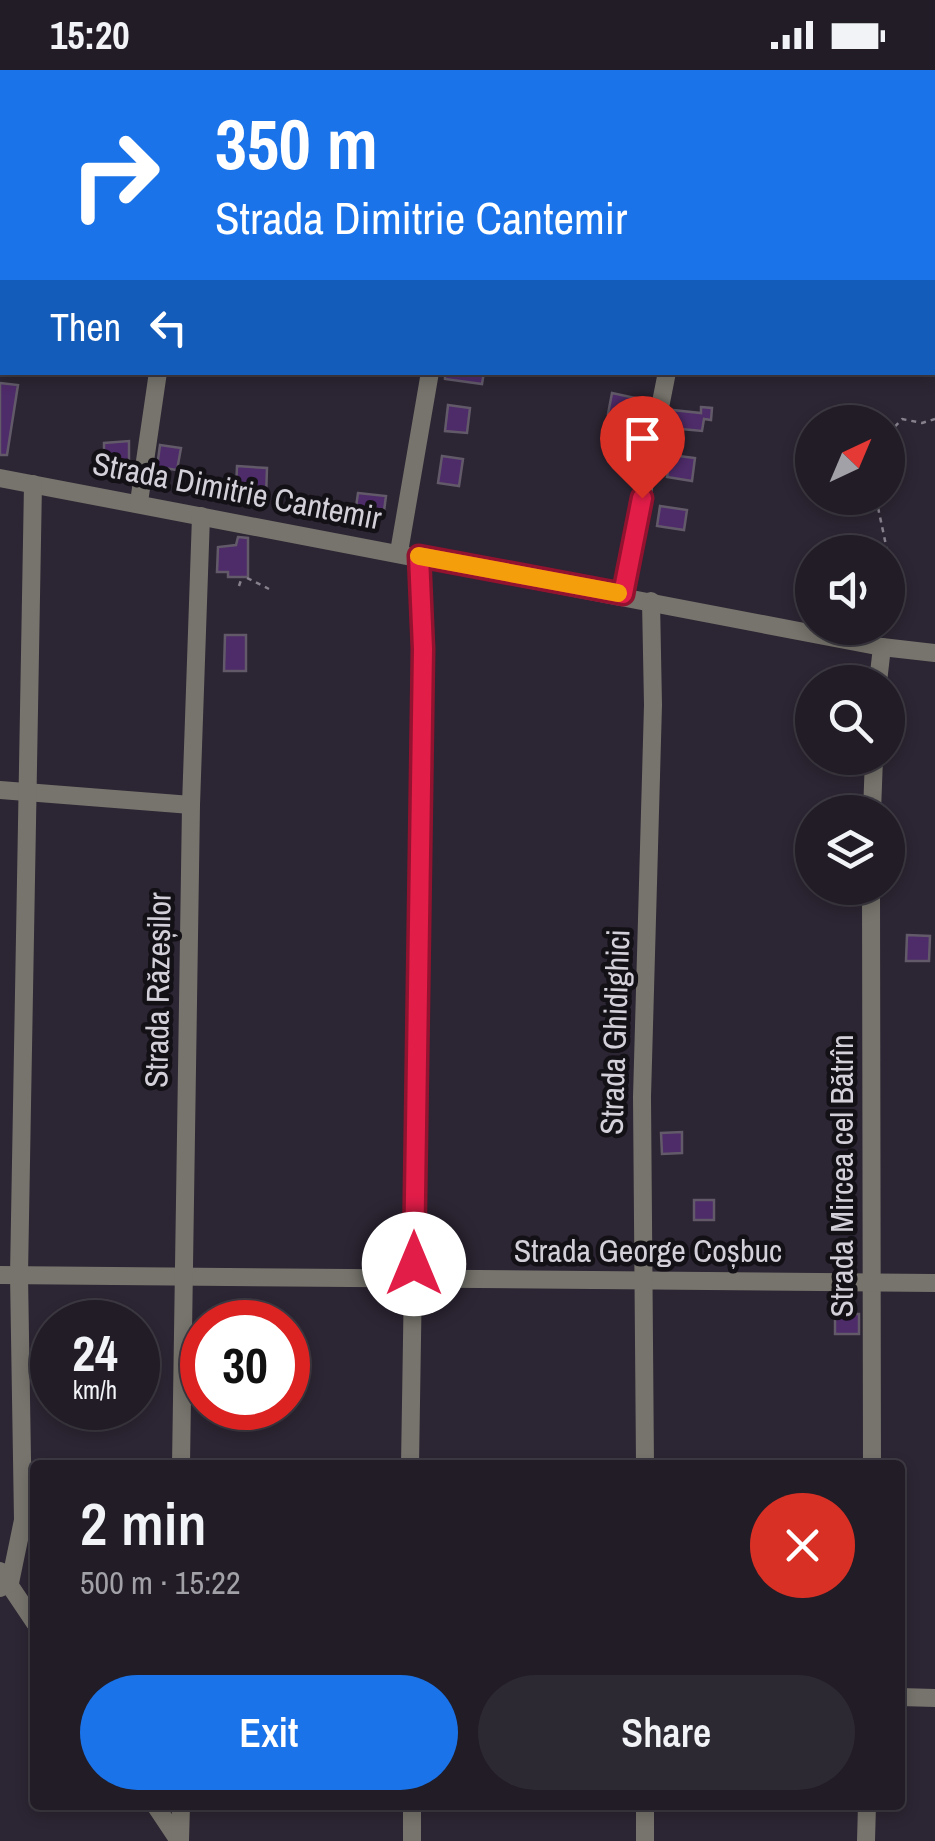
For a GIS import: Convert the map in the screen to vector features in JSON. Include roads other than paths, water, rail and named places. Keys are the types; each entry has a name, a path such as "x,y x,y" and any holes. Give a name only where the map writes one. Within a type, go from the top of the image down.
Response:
{"street":[{"path":"139,502 158,375"},
{"path":"399,552 429,375"},
{"path":"623,594 666,375"},
{"name":"Strada Dimitrie Cantemir","path":"0,478 623,594 882,647 935,653"},
{"path":"30,1616 3,1581 23,1520 10,1275 33,484"},
{"name":"Strada Răzeșilor","path":"182,1460 182,1276 201,516"},
{"path":"410,1460 423,649 419,556"},
{"name":"Strada Ghidighici","path":"645,1460 642,1097 653,705 651,601"},
{"path":"880,665 882,647"},
{"path":"0,790 192,806"},
{"name":"Strada Mircea cel Bătrîn","path":"871,905 872,1460"},
{"name":"Strada George Coșbuc","path":"10,1275 412,1282 935,1283"},
{"path":"905,1697 935,1698"},
{"path":"158,1810 180,1841"},
{"path":"180,1841 181,1810"},
{"path":"412,1810 412,1841"},
{"path":"645,1841 646,1810"},
{"path":"866,1841 867,1810"}]}
